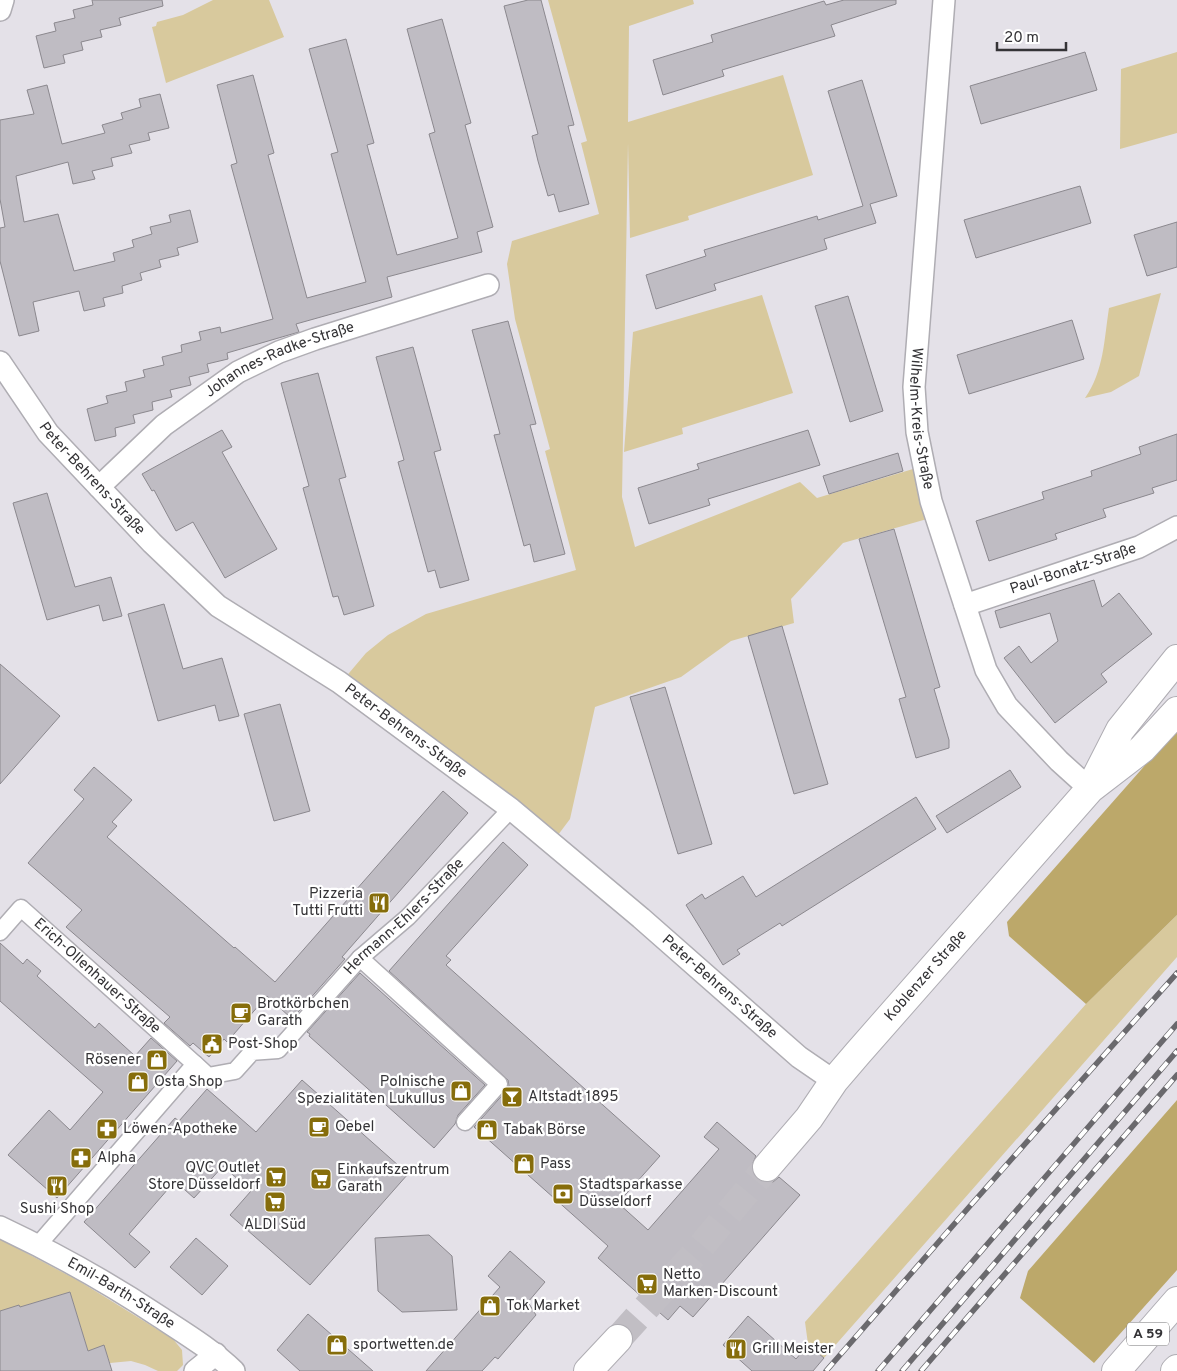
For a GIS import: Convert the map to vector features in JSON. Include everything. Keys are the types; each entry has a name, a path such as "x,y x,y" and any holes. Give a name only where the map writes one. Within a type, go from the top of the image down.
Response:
{"main road":[{"name":"Koblenzer Straße","path":"1090,789 1120,730 1177,660"},
{"name":"Koblenzer Straße","path":"767,1166 812,1114 834,1081 1090,789 1142,749 1177,711"},
{"name":"A 59","path":"1118,1369 1177,1301"},
{"path":"588,1371 618,1339"}],"street":[{"path":"0,10 4,0"},
{"name":"Wilhelm-Kreis-Straße","path":"944,0 914,387 917,432 931,501 986,670 1007,706 1059,761 1090,789"},
{"name":"Johannes-Radke-Straße","path":"99,487 164,425 238,372 279,352 315,339 488,285"},
{"name":"Peter-Behrens-Straße","path":"0,362 48,433 152,543 218,606 340,682 511,809 641,918 798,1057 834,1081"},
{"name":"Paul-Bonatz-Straße","path":"965,605 1139,547 1177,527"},
{"name":"Hermann-Ehlers-Straße","path":"195,1064 208,1076 235,1071 252,1052 278,1050 360,958 408,917 511,809"},
{"name":"Erich-Ollenhauer-Straße","path":"0,932 21,908 195,1064"},
{"path":"360,958 499,1084 465,1122"},
{"path":"38,1245 195,1064"},
{"name":"Emil-Barth-Straße","path":"0,1227 38,1245 126,1294 216,1354 234,1371"},
{"path":"195,1371 216,1354"}],"shaded area":[{"path":"213,0 269,0 284,37 166,83 152,27 156,26 157,22 183,15"},
{"path":"548,0 693,0 694,4 629,26 628,122 783,75 813,175 688,216 689,220 630,238 628,143 622,497 635,547 800,482 817,498 913,469 927,519 843,543 791,599 794,623 731,641 681,677 595,707 570,819 558,835 344,679 366,653 388,635 426,614 576,570 545,451 550,449 515,319 507,264 512,241 599,214 581,143 587,141"},
{"path":"1177,52 1177,133 1120,149 1121,69"},
{"path":"1161,293 1139,376 1111,392 1085,398 1100,366 1109,308"},
{"path":"762,295 793,393 682,428 683,434 624,452 633,332"},
{"path":"1177,729 1177,915 1086,1004 1009,936 1007,922"},
{"path":"1177,915 1177,957 824,1358 808,1344 805,1322 1086,1004"},
{"path":"1177,1100 1177,1270 1094,1363 1020,1298 1028,1271"},
{"path":"0,1239 79,1281 173,1339 182,1350 183,1365 177,1371 158,1371 131,1361 110,1363 104,1346 88,1351 70,1292 0,1311"}],"building":[{"path":"92,0 162,0 163,6 119,18 121,25 100,30 102,37 81,42 83,50 63,55 65,63 44,68 36,36 56,31 54,23 75,18 73,10 93,5"},
{"path":"528,0 541,0 574,125 568,126 589,204 559,212 554,194 548,196 538,161 532,136 538,134 504,6"},
{"path":"844,0 896,0 896,4 831,25 835,36 722,70 724,76 663,95 653,60 713,42 711,35 824,1 826,5"},
{"path":"442,19 471,123 465,125 493,227 477,232 482,252 387,277 392,297 296,324 299,332 227,353 228,359 207,364 209,372 189,377 191,385 170,390 172,397 152,402 153,410 133,415 135,423 115,428 116,436 95,441 87,409 108,403 106,396 127,391 125,382 145,377 143,370 164,365 162,357 182,352 181,345 201,340 199,332 220,327 221,333 273,319 231,165 237,163 217,85 253,75 274,153 268,155 307,298 366,282 331,154 338,152 309,49 346,39 374,143 367,145 397,255 458,238 429,134 435,132 407,29"},
{"path":"1085,52 1097,90 981,124 970,86"},
{"path":"862,80 897,196 870,204 876,223 824,239 827,249 714,284 716,290 656,309 646,275 706,256 704,250 817,216 818,220 863,206 828,91"},
{"path":"47,85 62,144 105,133 102,125 123,119 121,113 141,107 139,99 160,94 169,128 148,133 150,140 129,145 132,153 111,158 113,166 92,171 95,179 73,184 68,162 16,176 24,222 58,214 74,271 115,261 113,253 134,247 132,240 152,234 150,227 171,222 169,215 190,210 198,242 177,248 179,255 159,260 161,267 140,273 142,280 122,286 123,293 103,298 105,306 84,311 79,291 33,302 39,331 19,336 0,261 0,228 5,227 0,199 0,120 34,114 27,90"},
{"path":"1080,186 1091,223 976,258 964,220"},
{"path":"1177,222 1177,267 1147,276 1134,235"},
{"path":"848,296 883,411 850,422 815,306"},
{"path":"1072,320 1084,359 969,394 957,355"},
{"path":"508,321 536,424 530,425 565,554 534,562 530,544 524,546 494,435 500,434 472,330"},
{"path":"413,347 441,450 434,452 469,580 440,588 435,570 428,572 398,462 404,460 376,357"},
{"path":"318,373 346,477 339,479 374,606 344,615 338,596 333,597 303,488 309,486 281,383"},
{"path":"222,430 232,447 222,452 277,549 225,578 193,522 176,531 154,490 152,491 142,474"},
{"path":"808,430 820,465 708,499 710,505 649,524 638,488 699,469 697,464"},
{"path":"1177,434 1177,480 1152,488 1154,493 1103,509 1106,517 1055,534 1057,539 989,561 976,521 1044,499 1042,492 1092,476 1091,471 1141,454 1139,447"},
{"path":"898,453 903,471 829,494 823,476"},
{"path":"47,493 75,587 111,577 122,616 103,621 99,605 47,620 13,503"},
{"path":"894,529 940,687 934,689 949,740 949,748 916,758 899,699 906,697 859,539"},
{"path":"1094,580 1102,607 1119,593 1152,634 1101,674 1107,682 1055,723 1004,658 1019,646 1031,663 1058,641 1050,613 1000,628 995,611"},
{"path":"164,604 183,669 222,658 239,716 219,721 215,705 158,721 128,614"},
{"path":"782,626 828,784 794,794 748,636"},
{"path":"0,664 60,716 0,784"},
{"path":"665,687 712,844 678,854 630,697"},
{"path":"280,704 310,811 274,821 244,714"},
{"path":"94,767 132,800 112,822 117,826 107,837 275,982 443,791 468,813 342,957 345,959 292,1019 267,996 227,1042 224,1039 209,1057 193,1043 190,1046 164,1023 170,1017 66,927 82,910 28,863 84,799 74,790"},
{"path":"1010,770 1021,787 947,833 936,816"},
{"path":"916,797 936,829 782,926 780,923 737,950 740,954 723,965 686,905 702,894 705,899 743,876 756,897"},
{"path":"503,842 528,865 446,956 451,960 446,965 660,1156 618,1203 648,1230 719,1149 704,1137 717,1122 756,1156 752,1165 752,1172 756,1178 765,1182 773,1182 779,1177 800,1195 693,1317 680,1306 668,1320 598,1258 608,1246 474,1127 506,1091 509,1086 508,1080 389,971"},
{"path":"0,943 23,964 27,959 41,971 37,976 95,1028 99,1023 135,1056 151,1038 177,1061 57,1198 8,1155 49,1110 70,1130 103,1092 0,1001"},
{"path":"360,973 485,1085 458,1115 455,1124 434,1148 309,1036 310,1034 307,1032"},
{"name":"Einkaufszentrum Garath","path":"302,1080 408,1174 310,1285 230,1215 251,1191 223,1166 194,1198 175,1181 129,1234 150,1252 135,1268 84,1222 175,1118 179,1121 207,1089 256,1132"},
{"path":"429,1235 452,1256 457,1310 402,1312 378,1291 375,1238"},
{"path":"196,1238 228,1266 202,1295 170,1267"},
{"path":"510,1251 545,1282 528,1302 536,1315 498,1359 495,1357 482,1371 426,1371 500,1287 488,1276"},
{"path":"70,1292 88,1351 104,1345 112,1371 0,1371 0,1311"},
{"path":"308,1314 373,1371 300,1371 277,1350"},
{"path":"748,1316 796,1359 808,1345 824,1358 813,1371 752,1371 723,1345"}],"tunnel":[{"path":"618,1339 699,1249 767,1167"}],"railway":[{"path":"826,1371 1177,973"},
{"path":"878,1371 1177,1024"},
{"path":"902,1371 1177,1051"},
{"path":"921,1371 1177,1075"}],"place":[{"name":"Pizzeria Tutti Frutti","path":"379,903"},
{"name":"Brotkörbchen Garath","path":"241,1013"},
{"name":"Post-Shop","path":"212,1044"},
{"name":"Rösener","path":"157,1060"},
{"name":"Osta Shop","path":"138,1082"},
{"name":"Polnische Spezialitäten Lukullus","path":"461,1091"},
{"name":"Altstadt 1895","path":"512,1097"},
{"name":"Oebel","path":"319,1127"},
{"name":"Löwen-Apotheke","path":"107,1129"},
{"name":"Tabak Börse","path":"487,1130"},
{"name":"Alpha","path":"81,1158"},
{"name":"Pass","path":"524,1164"},
{"name":"QVC Outlet Store Düsseldorf","path":"276,1177"},
{"name":"Einkaufszentrum Garath","path":"321,1179"},
{"name":"Sushi Shop","path":"57,1186"},
{"name":"Stadtsparkasse Düsseldorf","path":"563,1194"},
{"name":"ALDI Süd","path":"275,1202"},
{"name":"Netto Marken-Discount","path":"647,1284"},
{"name":"Tok Market","path":"490,1306"},
{"name":"sportwetten.de","path":"337,1345"},
{"name":"Grill Meister","path":"736,1349"}]}
